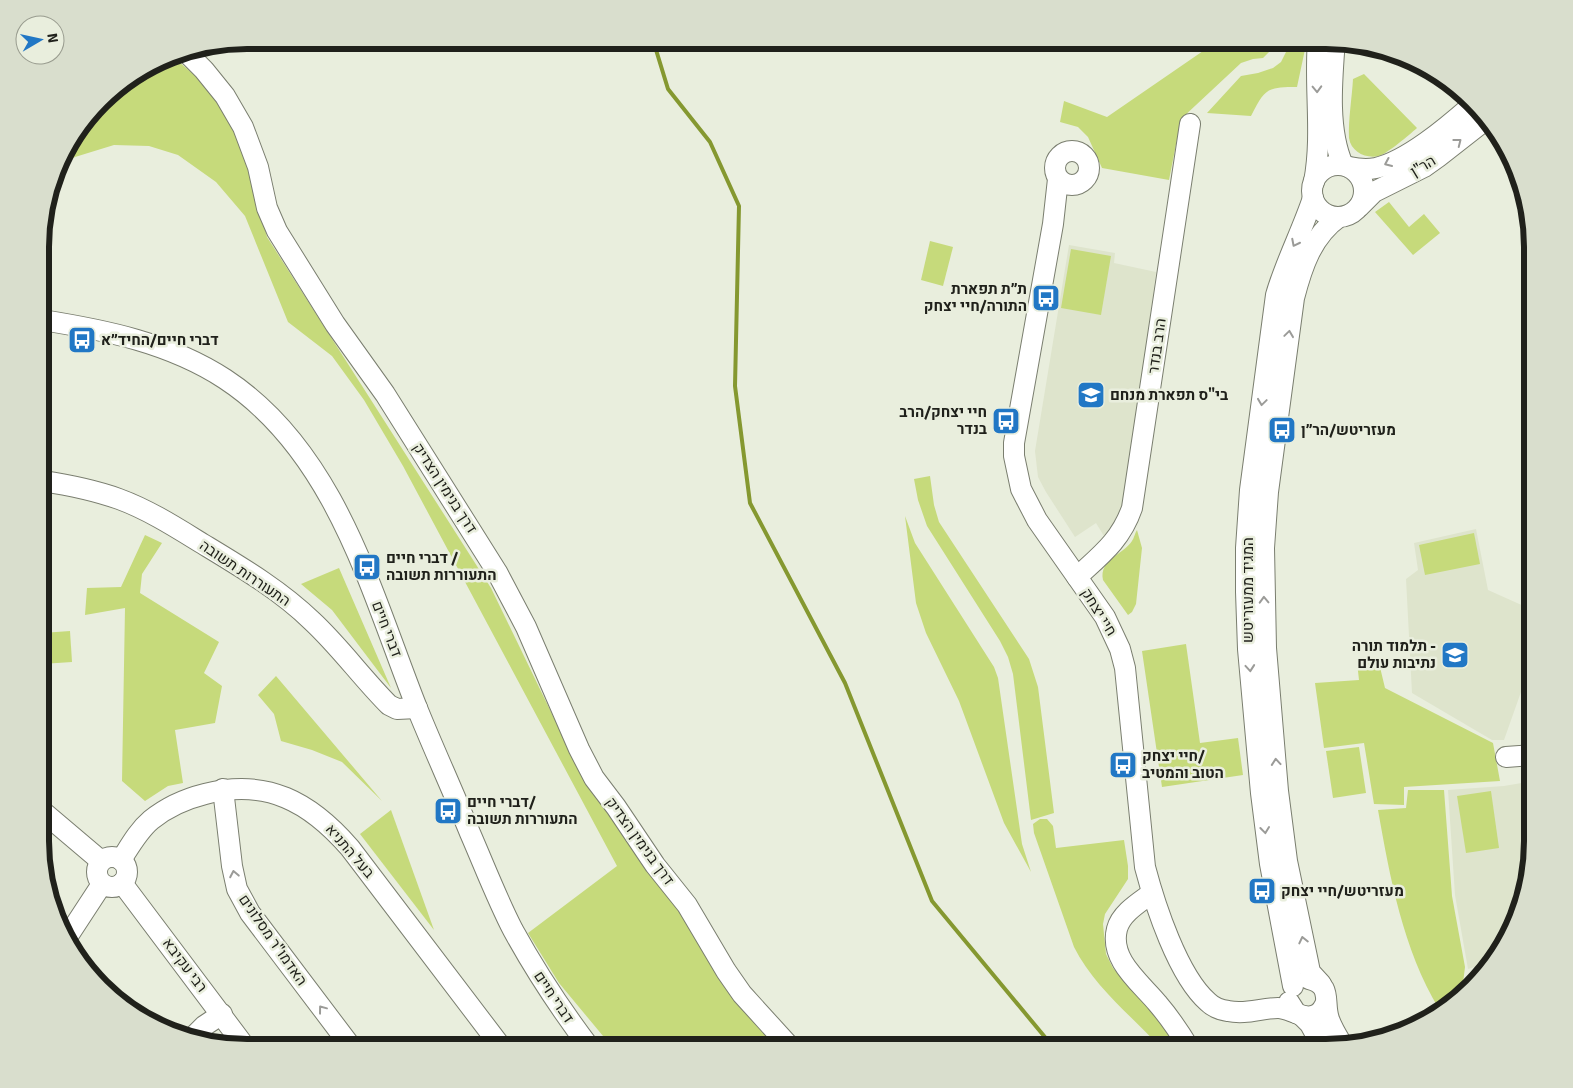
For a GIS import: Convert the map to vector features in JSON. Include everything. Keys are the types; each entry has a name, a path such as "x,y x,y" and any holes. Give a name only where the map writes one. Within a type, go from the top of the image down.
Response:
{"street":[{"name":"המגיד ממעזריטש","path":"1292,989 1270,864 1261,793 1248,649 1246,548 1250,490 1276,295 1283,271 1304,226 1318,161 1316,72 1317,49"},
{"path":"1335,49 1333,97 1335,141 1346,166"},
{"name":"דרך בנימין הצדיק","path":"191,57 225,96 244,127 258,167 267,208 276,231 335,324 385,394 497,572 526,627 579,749 594,778 655,865 687,905 726,971 742,994 782,1039"},
{"name":"הר\"ן","path":"1346,166 1362,170 1377,168 1394,161 1426,142 1468,109"},
{"name":"הר\"ן","path":"1359,206 1374,192 1424,167 1481,123"},
{"name":"הרב בנדר","path":"1077,577 1112,545 1127,524 1132,508 1190,124"},
{"path":"1335,164 1346,166 1356,171 1363,184 1362,200 1353,212 1339,217 1331,216 1323,212 1313,190 1322,170 1335,164"},
{"name":"חיי יצחק","path":"1067,182 1053,224 1016,432 1014,456 1021,489 1037,520 1105,618 1120,649 1125,668 1145,867 1164,928 1185,972 1206,1001 1213,1006 1244,1013 1279,1008 1299,1015"},
{"name":"המגיד ממעזריטש","path":"1339,217 1328,224 1320,233 1300,277 1294,298 1268,492 1264,548 1266,648 1278,791 1287,861 1310,972 1324,993 1329,1019 1339,1039"},
{"name":"דברי חיים","path":"49,321 132,338 161,347 225,379 250,398 299,450 326,491 365,569 417,708 512,928 538,973 583,1039"},
{"name":"התעוררות תשובה","path":"49,483 94,490 122,500 187,534 245,570 311,620 341,650 389,705 397,709 417,708"},
{"path":"1506,757 1524,756"},
{"name":"בעל התניא","path":"111,861 150,821 171,806 193,797 223,789 250,788 272,792 296,802 315,813 350,848 495,1039"},
{"name":"האדמו\"ר מסלונים","path":"223,789 232,866 237,889 250,913 345,1039"},
{"path":"49,816 111,861 124,863 127,876 122,884 110,888 102,884 97,875 98,866 111,861"},
{"path":"71,932 102,884"},
{"name":"רבי עקיבא","path":"122,884 240,1039"},
{"path":"1152,893 1132,909 1117,928 1116,942 1125,966 1175,1025 1184,1039"},
{"path":"1267,1010 1276,1005 1302,980 1309,979 1324,993 1320,1013 1314,1016 1299,1015"},
{"path":"1292,989 1289,1002 1299,1015 1310,1024 1318,1039"},
{"path":"198,1032 222,1014"}],"shaded area":[{"path":"1069,245 1115,253 1114,263 1156,272 1128,491 1124,508 1113,528 1104,536 1096,523 1075,537 1038,477 1035,451"},
{"path":"1476,529 1488,590 1524,606 1524,683 1504,740 1492,740 1412,693 1406,579 1418,570 1414,543"},
{"path":"1524,783 1523,867 1514,905 1504,929 1480,965 1468,969 1455,895 1448,790"}],"green space":[{"path":"1206,49 1272,49 1263,58 1241,63 1181,119 1169,180 1102,168 1088,137 1078,127 1060,122 1064,101 1107,117"},
{"path":"1288,49 1305,49 1297,87 1268,91 1260,100 1251,116 1207,113 1241,76 1273,68 1281,62"},
{"path":"178,61 200,80 231,120 246,155 267,237 491,588 582,776 688,924 715,970 769,1039 606,1039 559,983 528,933 617,866 403,466 364,400 332,356 288,322 245,216 216,182 178,155 149,146 114,145 68,161 82,137 98,116 116,98 148,75"},
{"path":"1364,74 1417,128 1393,148 1374,157 1356,151 1349,138 1353,79"},
{"path":"1389,202 1409,227 1424,214 1440,233 1413,255 1375,212"},
{"path":"930,241 953,247 943,286 921,280"},
{"path":"1071,249 1111,256 1101,315 1061,308"},
{"path":"930,476 934,505 939,522 1029,659 1038,687 1054,813 1031,820 1013,674 1008,657 1000,641 927,526 918,500 914,479"},
{"path":"905,516 915,543 994,667 998,678 1022,844 1031,872 1004,823 959,701 926,633 916,603"},
{"path":"1137,530 1142,548 1136,604 1128,615 1103,580 1103,573 1108,562 1132,541"},
{"path":"1474,533 1480,564 1425,575 1419,545"},
{"path":"145,535 162,543 142,574 140,593 219,642 204,673 222,686 215,723 175,730 183,783 168,786 145,801 122,781 125,608 85,615 87,588 121,587"},
{"path":"339,568 391,688 332,610 301,584"},
{"path":"70,631 72,662 49,664 49,632"},
{"path":"1186,644 1200,743 1238,738 1243,775 1162,787 1142,651"},
{"path":"1357,662 1379,663 1385,688 1493,743 1500,781 1404,787 1404,805 1374,804 1364,743 1324,748 1315,683 1359,680"},
{"path":"276,676 382,801 342,762 312,750 281,741 274,714 258,695"},
{"path":"1359,747 1366,793 1333,798 1326,751"},
{"path":"1408,790 1444,790 1452,896 1465,967 1463,984 1437,1005 1416,962 1407,938 1393,887 1378,810 1406,808"},
{"path":"1491,791 1499,848 1466,853 1457,796"},
{"path":"391,810 434,930 360,834"},
{"path":"1040,819 1047,819 1053,826 1056,848 1124,840 1128,879 1105,914 1103,924 1106,954 1113,968 1158,1018 1172,1039 1152,1039 1114,1001 1082,962 1074,947 1034,833 1033,824"}],"waterway":[{"path":"656,49 668,89 710,142 739,206 735,386 750,503 845,683 932,901 1047,1039"}],"place":[{"name":"ת״ת תפארת התורה/חיי יצחק","path":"1046,298"},
{"name":"דברי חיים/החיד״א","path":"82,340"},
{"name":"בי\"ס תפארת מנחם","path":"1091,395"},
{"name":"חיי יצחק/הרב בנדר","path":"1006,421"},
{"name":"מעזריטש/הר״ן","path":"1282,430"},
{"name":"דברי חיים / התעוררות תשובה","path":"367,567"},
{"name":"תלמוד תורה - נתיבות עולם","path":"1455,655"},
{"name":"חיי יצחק/ הטוב והמטיב","path":"1123,765"},
{"name":"דברי חיים/ התעוררות תשובה","path":"448,811"},
{"name":"מעזריטש/חיי יצחק","path":"1262,891"}]}
